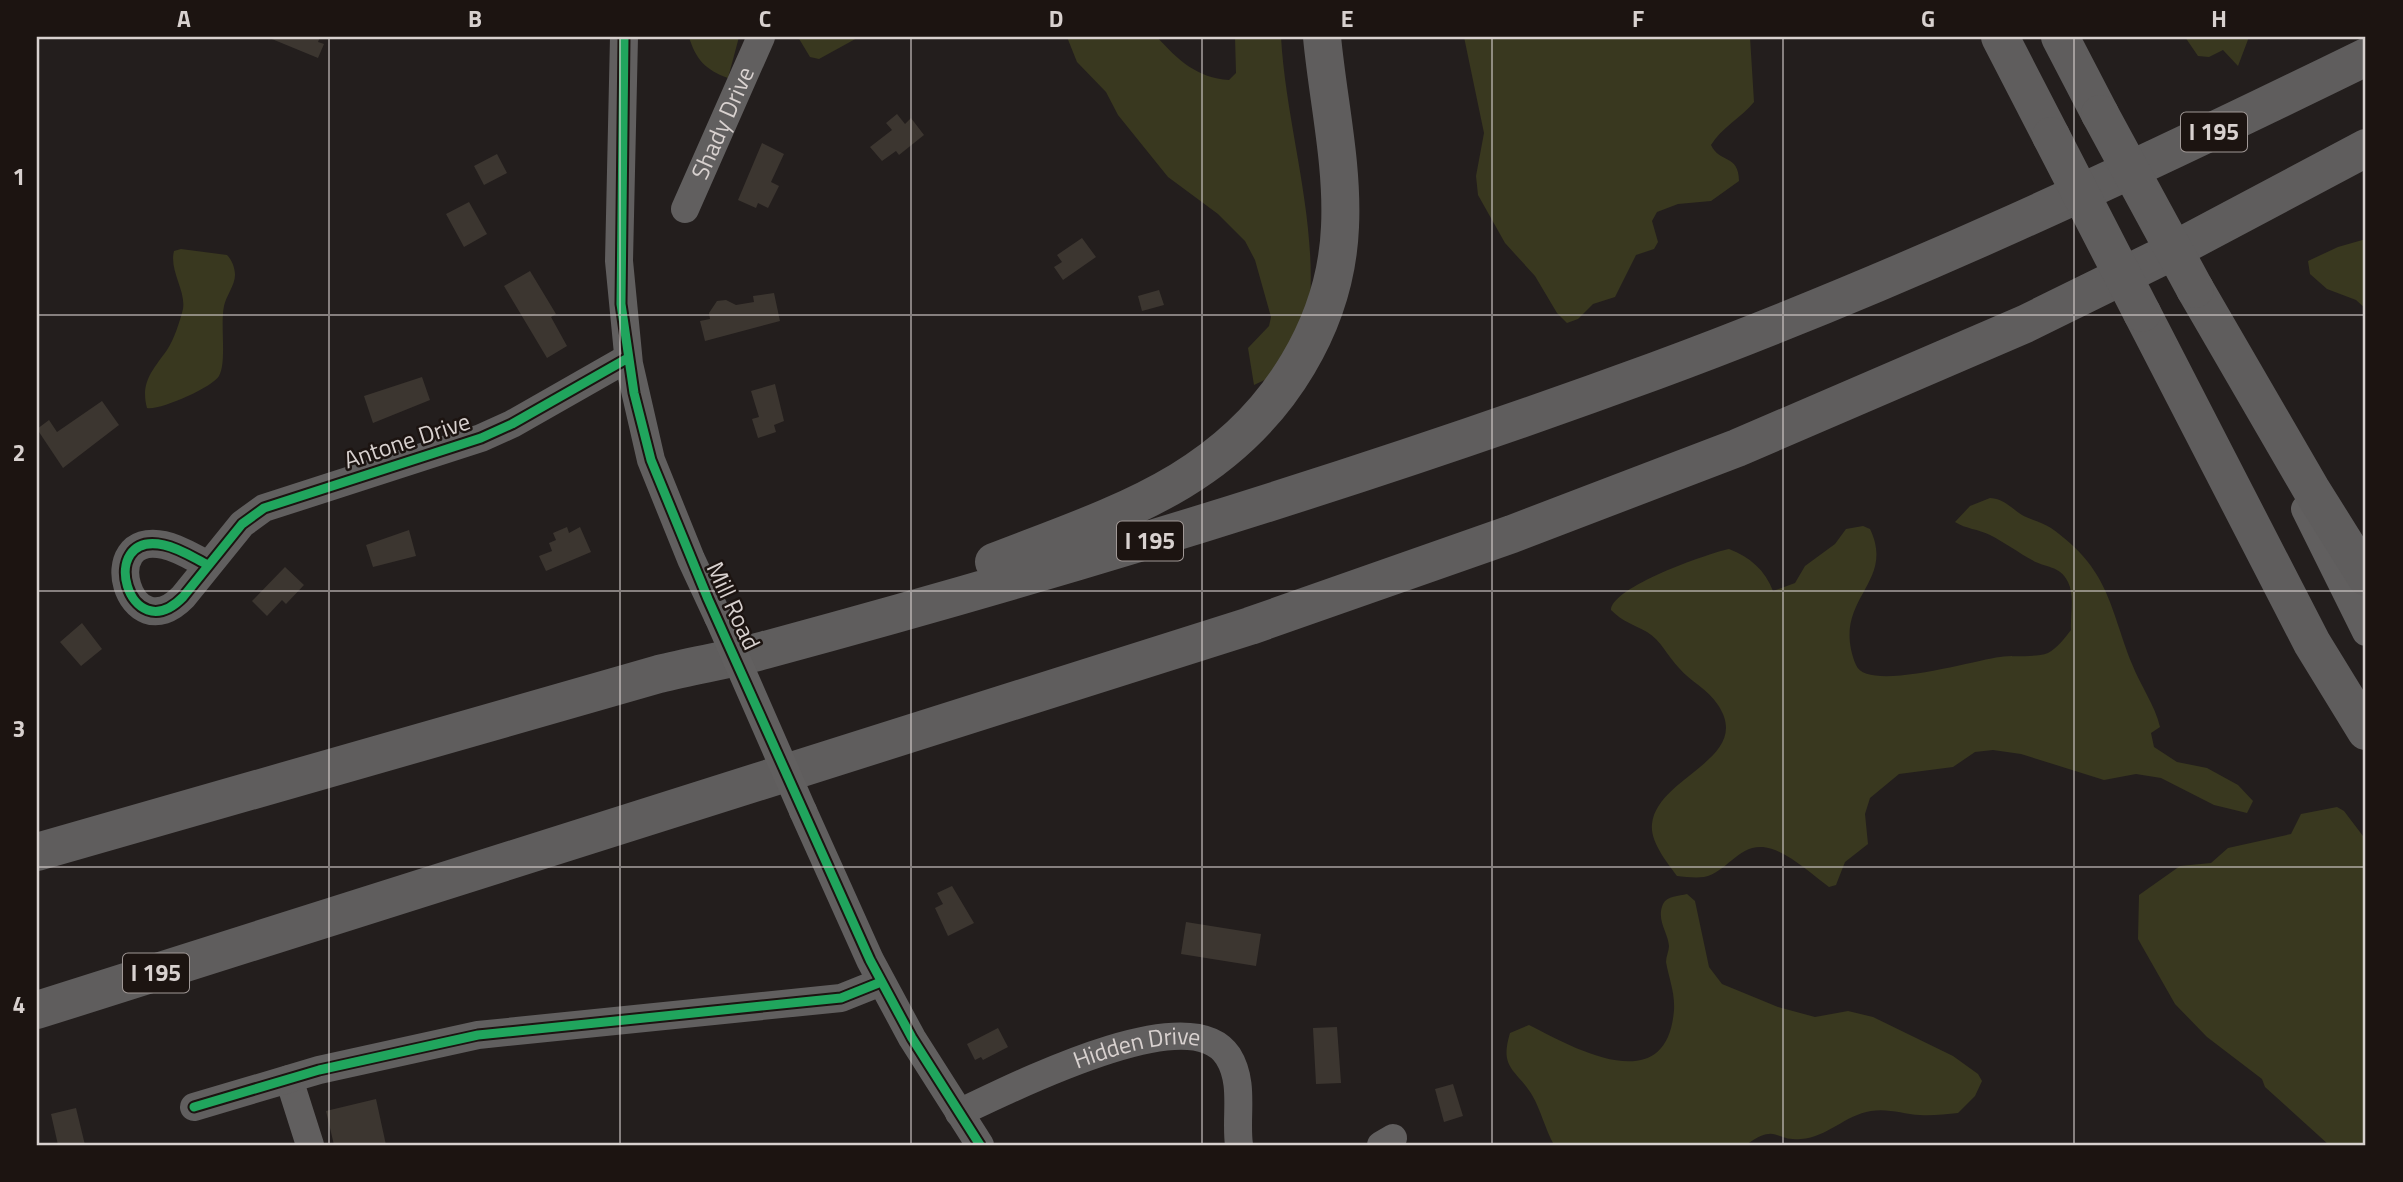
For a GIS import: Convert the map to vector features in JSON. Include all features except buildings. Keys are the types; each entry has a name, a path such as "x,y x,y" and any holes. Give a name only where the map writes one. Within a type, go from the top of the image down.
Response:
{"highway":[{"path":"759,652 1027,549 1145,499 1197,472 1238,442 1256,424 1287,382 1312,339 1335,271 1340,227 1339,185 1322,37"},
{"path":"2000,37 2312,643 2366,731"},
{"path":"2060,37 2195,289 2311,489 2366,577"},
{"name":"I 195","path":"37,852 689,666 759,652 1173,534 1375,468 1657,370 1830,302 2060,204 2366,57"},
{"name":"I 195","path":"37,1010 1134,664 1394,577 1682,469 1862,396 2038,318 2222,225 2366,148"},
{"path":"2222,225 2366,163"}],"street":[{"name":"Mill Road","path":"624,37 619,261 628,358 651,460 695,569 881,982 980,1145"},
{"name":"Shady Drive","path":"685,209 761,37"},
{"path":"2195,289 2366,632"},
{"name":"Antone Drive","path":"208,565 242,524 264,508 481,438 512,424 628,358"},
{"path":"194,1107 289,1079 478,1035 841,998 881,982"},
{"name":"Hidden Drive","path":"959,1112 1110,1049 1155,1038 1189,1036 1216,1044 1233,1065 1237,1077 1239,1145"},
{"path":"289,1079 310,1145"}],"shaded area":[{"path":"689,37 739,37 728,78 703,63"},
{"path":"798,37 859,37 819,59 810,57"},
{"path":"1067,37 1157,37 1198,72 1229,80 1236,73 1235,37 1281,37 1288,103 1305,202 1311,268 1309,310 1290,368 1254,385 1248,348 1269,326 1271,317 1255,260 1245,241 1218,214 1168,177 1118,115 1106,92 1077,62"},
{"path":"1464,37 1750,37 1754,102 1720,133 1711,145 1714,151 1736,167 1739,181 1711,201 1678,204 1657,212 1652,221 1658,242 1654,249 1636,255 1615,297 1593,304 1578,319 1567,323 1557,313 1535,276 1505,243 1478,195 1476,176 1484,133"},
{"path":"2185,37 2249,37 2238,66 2223,50 2209,57 2198,56"},
{"path":"2366,239 2366,309 2356,300 2327,289 2310,274 2308,261 2338,247"},
{"path":"181,249 227,255 234,267 235,279 223,314 221,370 215,381 197,392 162,406 147,408 147,383 172,341 183,309 173,258 174,251"},
{"path":"1990,498 2003,502 2022,515 2051,528 2085,558 2105,589 2132,664 2158,719 2160,727 2151,733 2154,747 2177,762 2207,768 2238,785 2253,801 2247,813 2214,805 2161,778 2136,774 2104,780 2021,754 1993,750 1975,752 1953,767 1899,774 1870,798 1865,814 1868,844 1845,862 1836,885 1829,887 1789,857 1763,847 1746,850 1719,870 1704,877 1677,876 1656,845 1652,824 1658,807 1669,793 1714,754 1724,740 1726,724 1714,699 1675,664 1656,639 1611,610 1615,601 1627,591 1662,573 1729,549 1756,565 1773,591 1795,583 1805,566 1835,544 1846,529 1863,526 1870,529 1876,548 1875,565 1856,608 1851,624 1850,643 1856,665 1864,673 1900,676 2000,657 2048,653 2058,646 2071,630 2070,587 2065,577 2057,570 2037,563 1990,535 1955,522 1970,506"},
{"path":"2337,807 2344,811 2366,840 2366,1145 2329,1145 2265,1087 2262,1079 2207,1037 2175,1004 2138,939 2139,895 2180,866 2211,863 2228,848 2291,834 2301,814"},
{"path":"1687,894 1695,901 1709,967 1722,984 1778,1007 1815,1017 1848,1011 1873,1017 1953,1056 1978,1074 1982,1081 1975,1096 1958,1113 1925,1115 1877,1110 1862,1113 1820,1134 1801,1139 1770,1134 1756,1138 1746,1145 1554,1145 1532,1095 1508,1062 1507,1045 1510,1033 1529,1025 1570,1045 1616,1060 1637,1061 1655,1054 1668,1038 1674,1010 1673,991 1666,962 1669,946 1661,910 1667,899"}],"cycle path":[{"path":"624,37 621,304 634,393 651,460 708,599 870,960 912,1038 980,1145"},
{"path":"208,565 170,546 143,545 130,555 125,569 127,586 135,601 148,610 164,610 183,597 242,524 264,508 481,438 512,424 628,358"},
{"path":"194,1107 319,1070 478,1035 841,998 881,982"}]}
